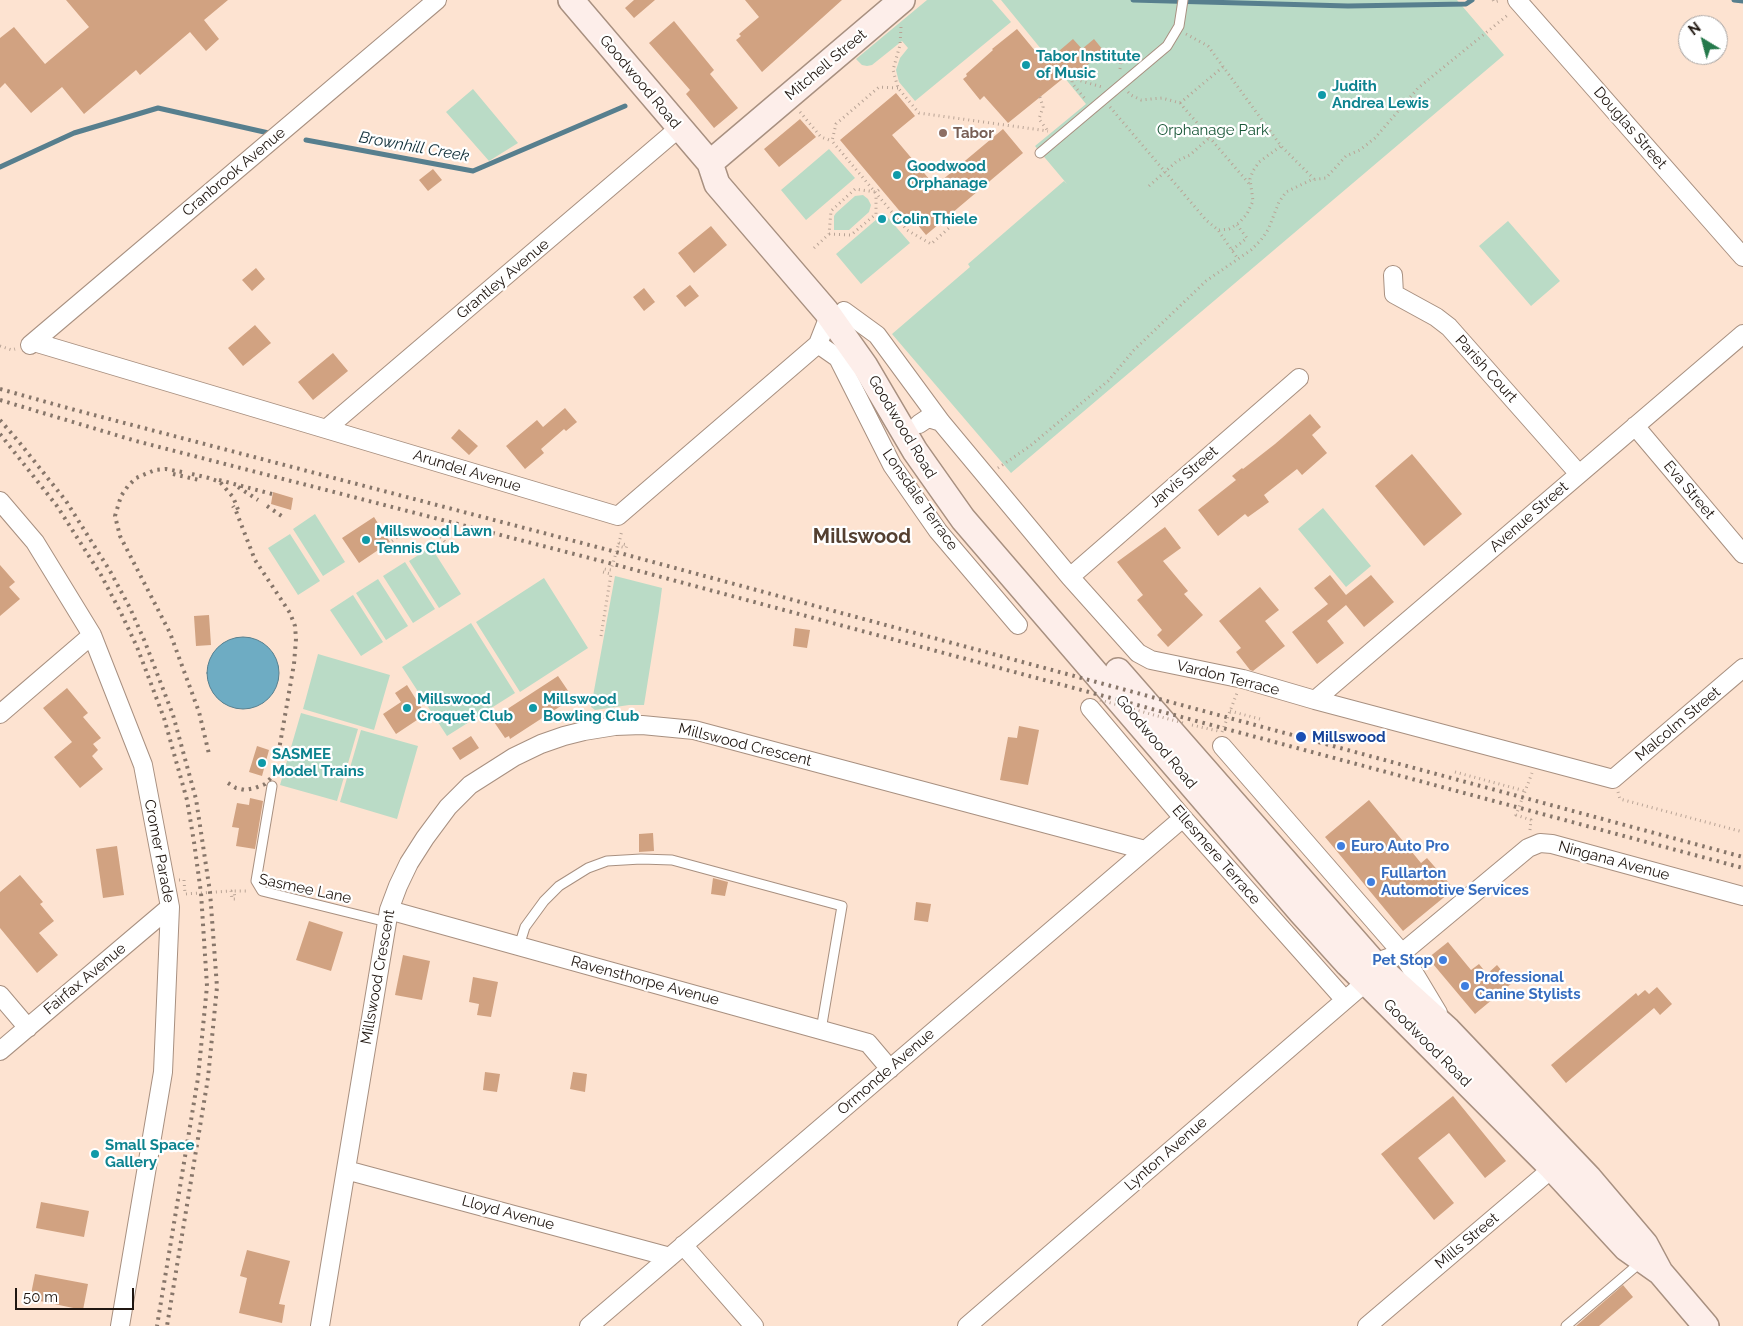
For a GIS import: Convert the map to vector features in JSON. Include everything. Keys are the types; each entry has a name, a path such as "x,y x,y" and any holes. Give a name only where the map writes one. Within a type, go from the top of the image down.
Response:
{"main road":[{"name":"Goodwood Road","path":"571,0 680,128 720,169 717,184 836,313 870,346 930,423 931,447 1003,541 1370,972 1448,1030 1560,1162 1626,1248 1652,1266 1706,1326"},
{"name":"Mitchell Street","path":"720,169 750,130 897,5"},
{"name":"Goodwood Road","path":"836,313 915,451 963,519 1301,912 1370,972 1560,1162"}],"street":[{"name":"Cranbrook Avenue","path":"32,343 437,0"},
{"name":"Douglas Street","path":"1519,2 1743,257"},
{"name":"Grantley Avenue","path":"326,429 680,128"},
{"name":"Parish Court","path":"1393,275 1394,294 1436,317 1449,327 1579,474"},
{"path":"618,516 818,344 836,313"},
{"name":"Avenue Street","path":"1315,700 1743,334"},
{"name":"Arundel Avenue","path":"32,343 618,516"},
{"name":"Lonsdale Terrace","path":"818,344 838,358 892,464 938,531 1018,625"},
{"name":"Jarvis Street","path":"1070,577 1299,378"},
{"name":"Vardon Terrace","path":"930,423 986,476 1070,577 1138,652 1151,660 1242,679 1613,779"},
{"name":"Eva Street","path":"1635,426 1743,554"},
{"name":"Cromer Parade","path":"0,501 35,542 92,635 143,766 170,907 163,1072 120,1326"},
{"path":"0,714 92,635"},
{"name":"Malcolm Street","path":"1613,779 1743,668"},
{"name":"Ellesmere Terrace","path":"1095,704 1183,818 1345,1000"},
{"name":"Millswood Crescent","path":"320,1326 388,916 398,886 424,838 448,807 470,785 514,757 541,744 584,731 615,726 642,725 694,730 1146,850"},
{"path":"1222,739 1402,953 1448,1030"},
{"name":"Ormonde Avenue","path":"589,1326 1183,818"},
{"name":"Ningana Avenue","path":"1528,848 1540,843 1552,844 1743,896"},
{"path":"1370,972 1402,953 1528,848"},
{"name":"Fairfax Avenue","path":"0,1051 170,907"},
{"name":"Ravensthorpe Avenue","path":"388,916 519,946 868,1043 890,1069"},
{"name":"Lynton Avenue","path":"967,1326 1345,1000 1370,972"},
{"path":"0,995 28,1028"},
{"name":"Mills Street","path":"1367,1326 1560,1162"},
{"name":"Lloyd Avenue","path":"346,1170 670,1257"},
{"path":"683,1245 754,1326"}],"lane":[{"path":"1040,153 1167,46 1177,30 1183,0"},
{"path":"262,892 256,881 272,786"},
{"path":"519,946 526,927 544,901 559,886 588,868 607,861 672,860 842,906 821,1030"},
{"name":"Sasmee Lane","path":"262,892 388,916"},
{"path":"1566,1326 1652,1266"}],"path":[{"path":"986,476 1030,446 1108,381 1134,350 1206,281 1261,240 1268,230 1279,202 1286,192 1298,185 1326,178 1346,156 1368,144 1392,120 1418,88 1519,2"},
{"path":"897,5 901,22 900,45 893,70 898,88 920,113 1049,131"},
{"path":"1177,30 1208,46 1281,146 1314,180"},
{"path":"1072,78 1101,87 1120,71 1122,52"},
{"path":"1056,57 1072,76 1072,83 1092,108"},
{"path":"1180,103 1224,66"},
{"path":"1114,76 1131,96 1141,100 1162,98 1180,103 1251,186"},
{"path":"832,141 836,124 879,87 898,88"},
{"path":"1040,97 1043,108 1039,119 1056,139"},
{"path":"1104,99 1206,220 1218,230 1238,259"},
{"path":"796,108 821,137 832,141 907,230 930,244 950,228"},
{"path":"1149,186 1177,161 1190,155 1210,138"},
{"path":"1218,230 1229,229 1237,225 1247,214 1253,201 1250,178 1259,162 1281,146"},
{"path":"814,248 829,234 831,211 855,189 876,192 880,189"},
{"path":"829,234 851,234 876,214 876,192"},
{"path":"1232,250 1246,238 1237,225"},
{"path":"601,636 611,574 603,572 604,568 612,570 618,546 626,548 626,545 619,543 624,525 618,516"},
{"path":"392,541 406,531 419,528 436,532 447,544"},
{"path":"1095,704 1183,722 1222,739 1242,679"},
{"path":"1230,711 1260,719"},
{"path":"1528,848 1531,820 1516,815 1538,759"},
{"path":"1456,772 1525,791"},
{"path":"1613,779 1620,799 1743,832"},
{"name":"Sasmee Lane","path":"166,882 184,880 185,894 230,891 232,899 235,899 234,891 262,892"}],"green space":[{"path":"927,0 992,0 1011,22 915,101 899,82 896,70 900,58 908,48 902,41 872,65 862,65 856,59"},
{"name":"Orphanage Park","path":"1001,0 1457,0 1504,55 1011,473 892,334 970,267 968,264 1064,181 1067,184 1035,146 1086,104"},
{"path":"473,89 518,143 489,161 446,112"},
{"path":"829,149 855,178 806,220 781,190"},
{"path":"863,195 871,205 869,212 849,230 834,230 834,216 836,213 855,196"},
{"path":"884,213 910,243 861,284 836,254"},
{"path":"1508,221 1560,281 1531,306 1479,246"},
{"path":"1323,508 1371,566 1346,587 1298,529"},
{"path":"315,514 345,562 323,576 293,529"},
{"path":"290,534 320,581 298,595 268,548"},
{"path":"431,547 461,594 439,608 409,561"},
{"path":"405,562 435,609 413,623 383,576"},
{"path":"615,576 662,588 659,611 644,705 629,705 595,710 591,707"},
{"path":"544,578 588,648 520,692 476,622"},
{"path":"378,579 408,626 386,640 356,593"},
{"path":"353,595 383,642 361,656 330,610"},
{"path":"471,623 515,693 447,736 402,667"},
{"path":"318,654 390,675 374,730 303,709"},
{"path":"301,713 358,729 337,801 280,785"},
{"path":"361,730 418,746 397,819 340,802"}],"water":[{"path":"250,637 269,647 277,659 279,673 277,687 269,699 257,707 236,709 217,699 209,687 207,666 217,647 229,639"}],"building":[{"path":"66,0 228,0 204,20 219,39 206,51 190,32 140,75 136,70 84,114 62,87 31,113 5,83 0,88 0,38 14,27 45,64 89,27"},
{"path":"634,0 655,0 634,18 625,8"},
{"path":"745,0 842,0 762,72 736,40 741,36 739,34 759,17"},
{"path":"674,21 714,70 710,74 738,108 714,128 686,94 690,90 649,43"},
{"path":"1017,29 1045,63 1073,39 1082,49 1094,39 1103,50 1075,77 1071,72 1008,123 984,96 980,100 963,79 992,49"},
{"name":"Goodwood Orphanage","path":"896,93 915,116 892,135 935,186 1003,129 1023,153 926,235 912,218 908,221 840,140"},
{"path":"800,119 816,137 779,167 764,149"},
{"path":"433,169 442,180 428,191 419,180"},
{"path":"711,226 727,245 694,273 678,253"},
{"path":"256,268 265,279 252,291 242,280"},
{"path":"690,285 699,296 685,307 676,296"},
{"path":"644,288 655,302 644,311 633,297"},
{"path":"255,325 271,343 243,366 228,348"},
{"path":"333,353 348,371 313,400 298,382"},
{"path":"565,408 577,422 566,431 564,429 541,449 544,453 525,469 506,446 537,420 543,427"},
{"path":"1310,414 1321,427 1312,435 1327,453 1302,475 1297,469 1264,495 1269,502 1248,517 1245,514 1218,536 1198,510 1236,480 1232,476 1275,444"},
{"path":"459,429 478,446 469,455 451,438"},
{"path":"1412,454 1462,514 1424,546 1375,486"},
{"path":"273,492 293,498 291,510 271,504"},
{"name":"Millswood Lawn Tennis Club","path":"374,517 390,542 359,563 342,538"},
{"path":"1165,527 1181,548 1163,561 1188,591 1184,594 1203,615 1168,647 1157,635 1162,630 1137,600 1143,595 1117,562"},
{"path":"0,565 15,582 9,587 20,599 0,616"},
{"path":"1330,575 1346,595 1371,575 1394,602 1364,627 1346,605 1327,621 1344,643 1317,664 1292,632 1328,604 1314,588"},
{"path":"1260,587 1279,610 1265,621 1285,646 1253,671 1250,670 1236,652 1241,648 1219,621"},
{"path":"209,615 211,645 196,646 194,616"},
{"path":"795,628 810,630 807,648 793,646"},
{"name":"Millswood Bowling Club","path":"558,676 573,698 510,739 509,736 505,738 492,719"},
{"name":"Millswood Croquet Club","path":"407,685 429,720 417,720 396,734 383,714 401,702 395,693"},
{"path":"67,688 88,713 83,717 101,738 93,744 98,750 92,756 103,769 80,788 54,757 72,742 43,708"},
{"path":"1019,726 1039,730 1028,785 1000,780 1008,737 1017,738"},
{"path":"471,736 479,748 460,760 452,748"},
{"path":"257,746 269,750 262,776 249,772"},
{"path":"250,798 263,801 255,849 236,846 239,828 232,827 237,803 249,805"},
{"path":"1369,800 1421,863 1427,858 1454,889 1403,931 1325,837"},
{"path":"653,833 654,851 639,852 639,834"},
{"path":"117,846 124,895 103,898 96,849"},
{"path":"20,875 43,902 40,904 54,921 39,933 58,955 37,973 0,928 0,892"},
{"path":"713,878 728,882 725,896 711,894"},
{"path":"916,902 931,904 928,922 914,920"},
{"path":"309,921 343,932 331,971 296,960"},
{"path":"1448,942 1471,970 1479,964 1487,974 1497,965 1512,983 1475,1014 1428,958"},
{"path":"403,955 430,961 422,1000 395,995"},
{"path":"473,977 498,982 491,1017 477,1015 479,1004 469,1002"},
{"path":"1657,987 1672,1004 1660,1015 1654,1008 1566,1083 1551,1065 1636,993 1638,996 1645,990 1649,994"},
{"path":"485,1072 500,1074 497,1092 483,1090"},
{"path":"573,1072 587,1074 585,1092 570,1089"},
{"path":"1453,1096 1506,1161 1485,1178 1449,1133 1418,1158 1454,1203 1434,1220 1381,1154"},
{"path":"41,1202 89,1211 84,1237 36,1228"},
{"path":"247,1250 290,1261 279,1304 285,1305 282,1323 239,1313 247,1278 240,1276"},
{"path":"35,1274 88,1284 83,1310 30,1299"},
{"path":"1623,1285 1633,1297 1599,1326 1576,1326"}],"waterway":[{"name":"Brownhill Creek","path":"1133,0 1348,6 1466,4 1472,0"},
{"name":"Brownhill Creek","path":"1734,0 1743,1"},
{"name":"Brownhill Creek","path":"306,140 473,171 625,106"},
{"name":"Brownhill Creek","path":"0,167 74,133 158,108 273,134"}],"railway":[{"path":"0,389 616,552 1743,857"},
{"path":"0,400 136,441 613,564 1743,868"},
{"path":"0,420 66,501 110,571 130,608 173,715 196,799 210,892 217,987 208,1078 167,1326"},
{"path":"0,434 57,506 101,575 121,613 137,647 164,718 187,800 201,893 207,986 198,1078 157,1326"},
{"path":"182,472 166,469 155,470 136,478 121,496 115,516 120,536 170,633 199,712 209,754"},
{"path":"173,474 199,480"},
{"path":"192,474 220,482 233,497 239,512"},
{"path":"219,480 272,494"},
{"path":"238,487 258,500"},
{"path":"228,783 236,788 245,790 265,784 272,777 276,767 294,664 296,639 295,626 290,613 255,560 233,506"},
{"path":"267,506 283,517"}],"place":[{"name":"Tabor Institute of Music","path":"1026,65"},
{"name":"Judith Andrea Lewis","path":"1322,95"},
{"name":"Tabor","path":"943,133"},
{"name":"Goodwood Orphanage","path":"897,175"},
{"name":"Colin Thiele","path":"882,219"},
{"name":"Millswood Lawn Tennis Club","path":"366,540"},
{"name":"Millswood Croquet Club","path":"407,708"},
{"name":"Millswood Bowling Club","path":"533,708"},
{"name":"Millswood","path":"1301,737"},
{"name":"SASMEE Model Trains","path":"262,763"},
{"name":"Euro Auto Pro","path":"1341,846"},
{"name":"Fullarton Automotive Services","path":"1371,882"},
{"name":"Pet Stop","path":"1443,960"},
{"name":"Professional Canine Stylists","path":"1465,986"},
{"name":"Small Space Gallery","path":"95,1154"}],"district":[{"name":"Millswood","path":"862,537"}]}
